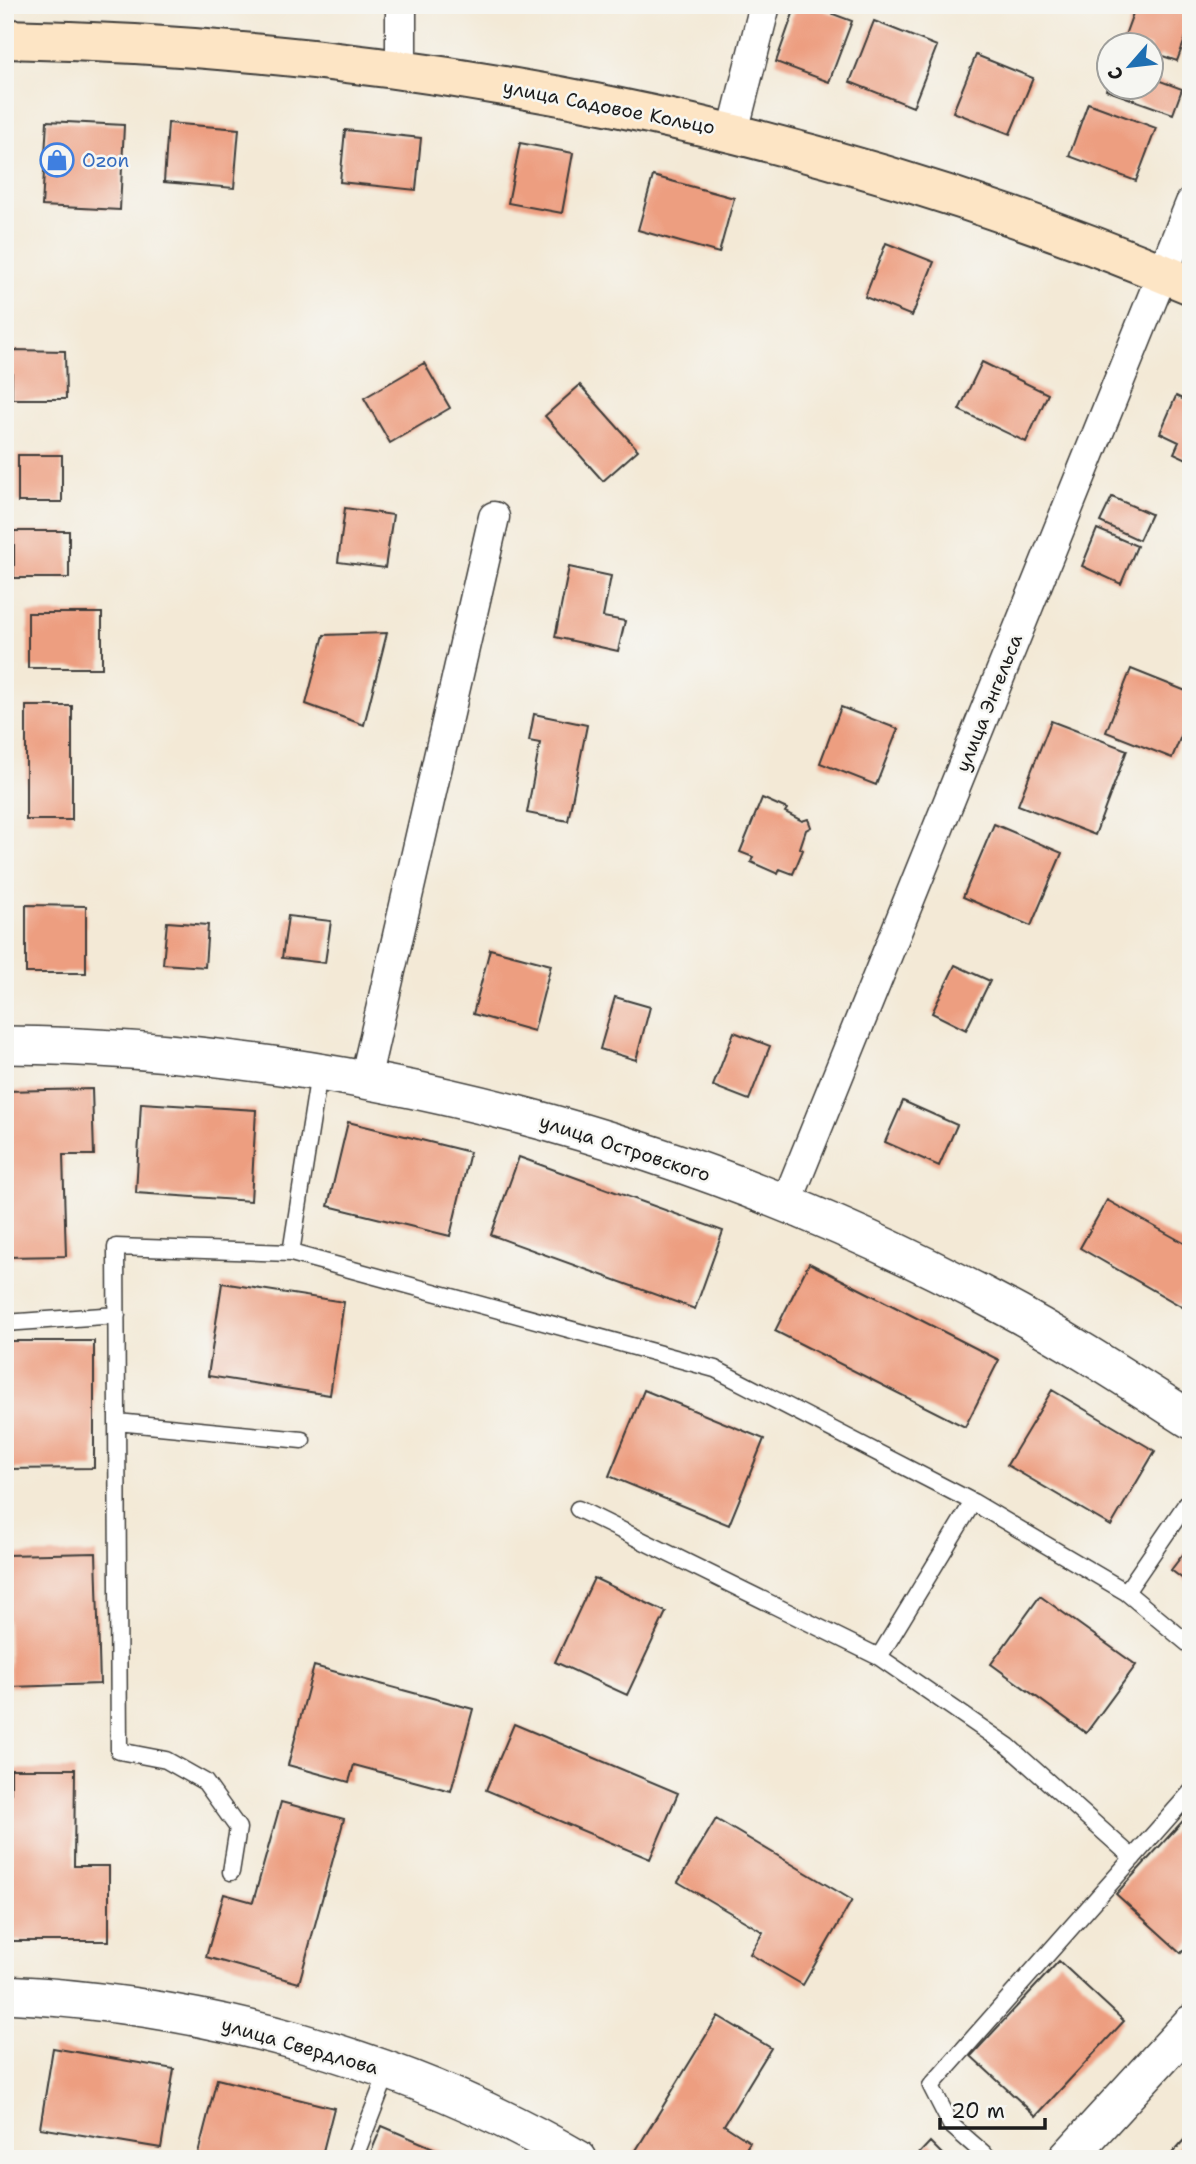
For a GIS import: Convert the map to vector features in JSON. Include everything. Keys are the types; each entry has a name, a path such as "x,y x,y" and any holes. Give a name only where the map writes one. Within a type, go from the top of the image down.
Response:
{"main road":[{"name":"улица Садовое Кольцо","path":"5,39 215,49 401,69 564,96 733,132 958,198 1177,279"}],"street":[{"path":"401,5 401,69"},
{"path":"733,132 765,5"},
{"name":"улица Энгельса","path":"786,1204 1177,279 1191,203"},
{"path":"365,1080 494,517"},
{"name":"улица Островского","path":"5,1045 153,1052 260,1063 365,1080 473,1103 579,1131 683,1165 786,1204 893,1250 996,1302 1097,1359 1191,1420"},
{"name":"улица Свердлова","path":"5,1994 66,1997 165,2010 263,2031 388,2071 452,2096 542,2138 578,2159"},
{"path":"1073,2157 1191,2024"}],"lane":[{"path":"291,1253 319,1073"},
{"path":"231,1872 238,1828 205,1782 166,1760 119,1751 116,1247 291,1253 715,1369 973,1502 1126,1591 1191,1646"},
{"path":"5,1323 117,1315"},
{"path":"117,1422 302,1440"},
{"path":"1126,1591 1191,1497"},
{"path":"879,1657 973,1502"},
{"path":"578,1509 879,1657 1008,1746 1133,1858"},
{"path":"990,2159 951,2125 931,2087 1191,1792"},
{"path":"354,2159 388,2071"}],"building":[{"path":"796,5 809,5 852,21 829,82 776,62"},
{"path":"1136,5 1169,5 1191,13 1191,23 1177,61 1164,56 1164,32 1126,32"},
{"path":"874,21 937,46 913,107 850,82"},
{"path":"976,55 1033,78 1010,134 953,112"},
{"path":"1164,82 1182,89 1173,114 1140,102 1164,102"},
{"path":"1088,103 1156,128 1136,181 1069,156"},
{"path":"47,121 124,125 120,210 42,206"},
{"path":"168,123 239,129 234,188 164,182"},
{"path":"345,130 421,138 416,190 340,182"},
{"path":"520,143 573,153 562,213 508,203"},
{"path":"653,176 734,198 719,253 638,230"},
{"path":"886,243 934,262 912,316 865,297"},
{"path":"12,350 65,351 66,399 12,399"},
{"path":"982,362 1048,394 1026,442 959,410"},
{"path":"424,363 450,408 390,443 364,398"},
{"path":"580,385 638,450 603,481 545,416"},
{"path":"1176,396 1191,403 1191,461 1174,453 1179,442 1160,433"},
{"path":"18,455 62,455 62,502 18,502"},
{"path":"1112,497 1151,514 1139,540 1100,522"},
{"path":"345,508 393,515 385,568 338,562"},
{"path":"1097,529 1137,546 1121,584 1082,566"},
{"path":"14,531 69,531 69,578 14,578"},
{"path":"569,567 611,576 603,617 625,621 618,651 555,637"},
{"path":"28,613 102,613 102,668 28,668"},
{"path":"387,633 364,725 306,704 324,635"},
{"path":"1131,669 1191,693 1191,712 1172,758 1106,732"},
{"path":"26,706 72,706 72,820 26,820"},
{"path":"841,707 898,729 876,785 820,763"},
{"path":"534,714 587,725 568,821 527,813 540,743 529,741"},
{"path":"1051,721 1127,750 1095,835 1018,805"},
{"path":"762,798 787,809 785,812 802,821 808,819 811,827 806,830 800,848 803,850 793,874 780,869 778,874 751,862 753,857 740,852"},
{"path":"994,824 1062,853 1031,926 963,897"},
{"path":"26,905 86,906 86,973 26,973"},
{"path":"288,916 331,921 325,963 282,958"},
{"path":"167,922 208,925 205,967 163,964"},
{"path":"490,949 551,965 534,1031 473,1014"},
{"path":"955,965 990,981 966,1030 932,1013"},
{"path":"615,997 650,1007 636,1060 600,1049"},
{"path":"734,1032 770,1046 749,1100 713,1086"},
{"path":"92,1089 94,1155 63,1155 66,1256 5,1257 5,1091"},
{"path":"903,1101 957,1125 939,1166 885,1142"},
{"path":"141,1103 256,1110 251,1201 136,1193"},
{"path":"348,1122 470,1152 450,1236 328,1206"},
{"path":"519,1157 723,1231 695,1309 491,1235"},
{"path":"1107,1200 1191,1247 1191,1312 1080,1248"},
{"path":"809,1263 999,1360 965,1427 775,1331"},
{"path":"222,1283 344,1302 330,1395 208,1376"},
{"path":"5,1341 94,1341 94,1468 5,1469"},
{"path":"644,1390 764,1439 729,1525 609,1476"},
{"path":"1052,1390 1155,1451 1111,1526 1007,1465"},
{"path":"1191,1544 1191,1585 1171,1570"},
{"path":"96,1553 100,1684 10,1687 5,1555"},
{"path":"594,1578 666,1612 627,1695 555,1662"},
{"path":"1040,1596 1136,1665 1086,1733 991,1664"},
{"path":"314,1666 473,1709 451,1791 354,1765 349,1782 288,1765"},
{"path":"514,1724 678,1793 650,1859 486,1790"},
{"path":"11,1769 75,1769 74,1866 109,1866 109,1941 11,1941"},
{"path":"281,1802 344,1819 299,1983 206,1957 224,1894 253,1902"},
{"path":"1191,1812 1191,1942 1181,1953 1116,1894"},
{"path":"716,1819 852,1900 803,1985 750,1954 763,1932 678,1882"},
{"path":"1059,1961 1124,2021 1036,2116 971,2056"},
{"path":"718,2016 771,2048 724,2125 750,2142 740,2159 646,2159 635,2152"},
{"path":"53,2048 174,2069 161,2148 40,2128"},
{"path":"217,2079 334,2108 321,2159 197,2157"},
{"path":"382,2126 459,2159 368,2159"},
{"path":"1191,2132 1191,2159 1167,2159"},
{"path":"930,2142 947,2159 914,2159"}],"place":[{"name":"Ozon","path":"57,160"}]}
